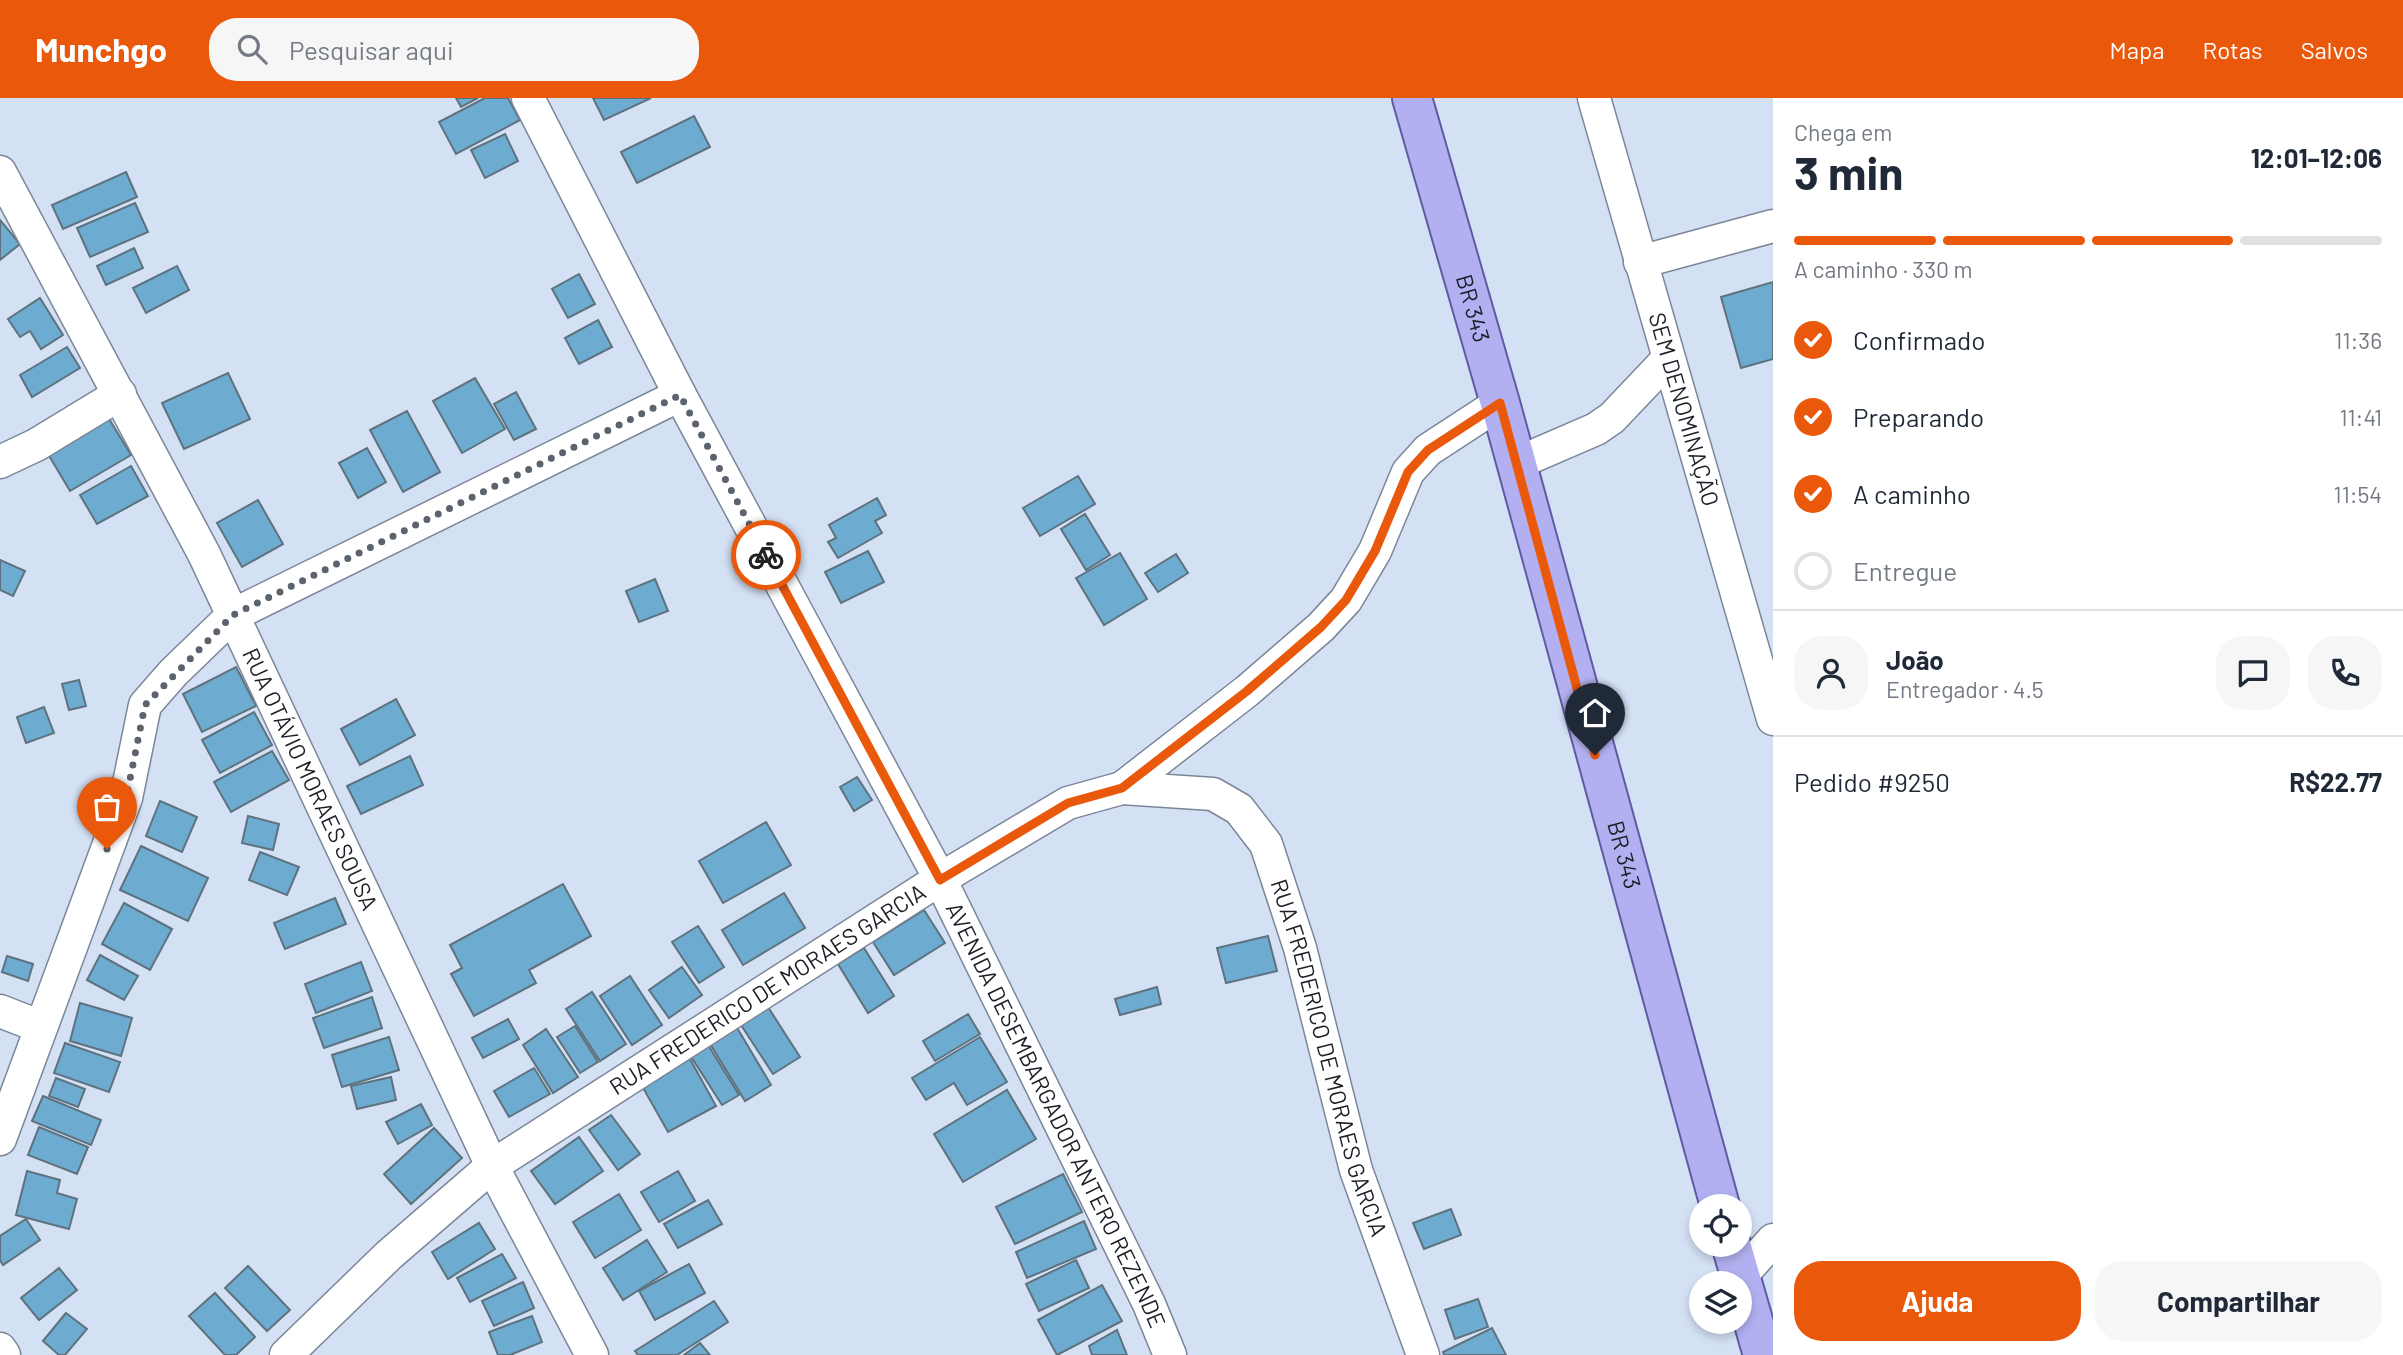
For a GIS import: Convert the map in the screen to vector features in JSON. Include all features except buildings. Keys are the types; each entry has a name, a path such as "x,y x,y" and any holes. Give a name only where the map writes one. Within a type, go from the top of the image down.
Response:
{"main road":[{"name":"BR 343","path":"1412,98 1500,403 1717,1194"},
{"path":"1735,1261 1763,1355"}],"street":[{"name":"AVENIDA DESEMBARGADOR ANTERO REZENDE","path":"528,98 680,395 940,880 1149,1304 1170,1355"},
{"name":"SEM DENOMINAÇÃO","path":"1594,98 1773,719"},
{"name":"RUA OTÁVIO MORAES SOUSA","path":"0,172 120,394 233,615 492,1166 592,1355"},
{"path":"1640,262 1773,226"},
{"path":"1515,464 1596,429 1612,418 1668,359"},
{"path":"0,462 36,445 120,394"},
{"path":"0,1139 126,799 145,705 233,615 680,395"},
{"path":"1122,788 1247,691 1321,627 1346,600 1375,551 1408,472 1428,450 1500,403"},
{"name":"RUA FREDERICO DE MORAES GARCIA","path":"286,1355 389,1255 492,1166 940,880 1068,803 1122,788 1213,793 1239,809 1266,844 1300,948 1356,1170 1423,1355"},
{"path":"0,1011 41,1027"},
{"path":"1735,1261 1773,1240"},
{"path":"0,1349 4,1355"}],"way so far":[{"path":"107,849 126,799 136,761 145,705 173,673 233,615 680,395 766,555"}],"route":[{"path":"766,555 940,880 1068,803 1122,788 1285,659 1346,600 1375,551 1408,472 1428,450 1500,403 1595,755"}]}
